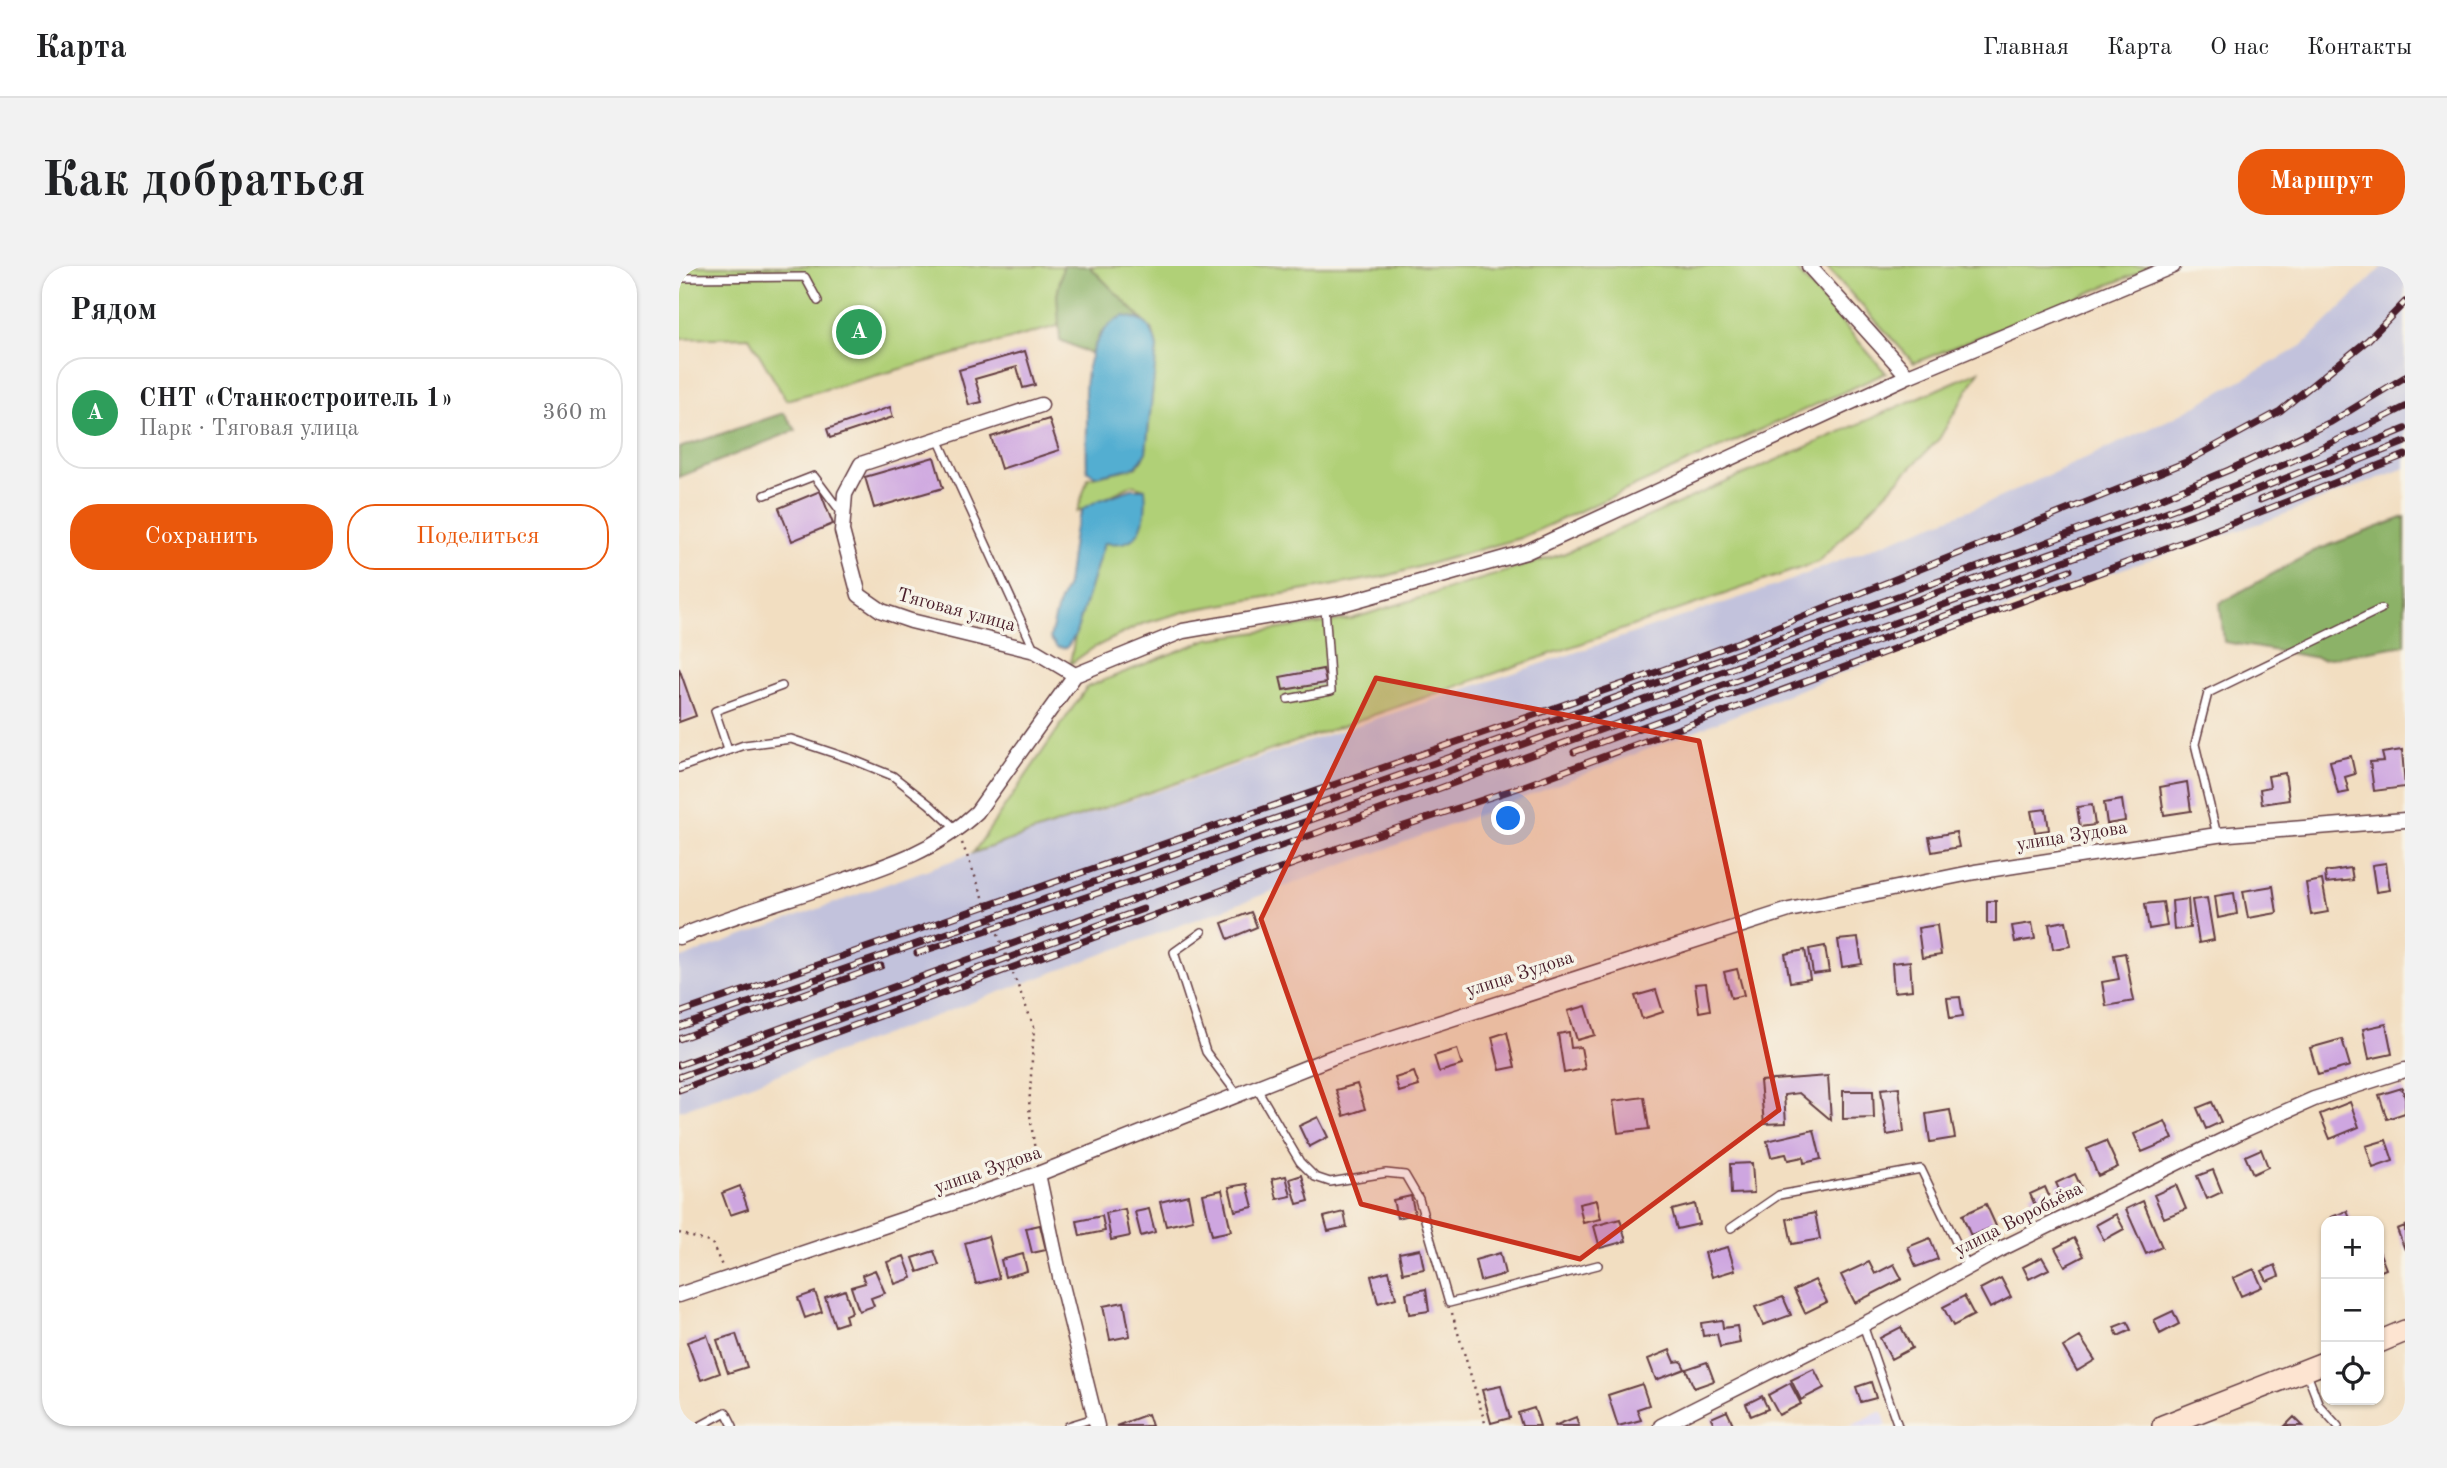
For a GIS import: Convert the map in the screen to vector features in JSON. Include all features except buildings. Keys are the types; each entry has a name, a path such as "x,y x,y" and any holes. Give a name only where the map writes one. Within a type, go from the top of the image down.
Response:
{"street":[{"path":"1809,266 1908,376"},
{"path":"679,937 881,868 931,847 957,831 977,812 1075,675 1183,631 1346,603 1526,552 1908,376 2173,266"},
{"name":"Тяговая улица","path":"1041,405 861,464 845,494 842,531 859,595 882,611 911,621 1035,651 1075,675"},
{"name":"улица Зудова","path":"679,1295 1038,1174 1255,1087 1359,1049 1789,910 1975,872 2217,835 2405,820"},
{"name":"улица Воробьёва","path":"1661,1426 1863,1325 2013,1243 2246,1129 2314,1099 2405,1070"},
{"path":"1038,1174 1060,1278 1096,1422"},
{"path":"2384,1340 2405,1331"},
{"path":"2174,1424 2321,1364"}],"lane":[{"path":"679,278 805,278 818,301"},
{"path":"937,439 1035,651"},
{"path":"765,495 814,476 843,516"},
{"path":"1288,699 1331,691 1325,607"},
{"path":"2217,835 2195,744 2208,693 2381,609"},
{"path":"728,750 715,711 782,687"},
{"path":"681,767 744,745 791,739 893,776 929,804 957,831"},
{"path":"1202,932 1174,952 1206,1052 1238,1095"},
{"path":"1255,1087 1300,1162 1315,1177 1330,1182 1387,1174 1405,1175 1419,1199 1449,1303 1598,1265"},
{"path":"1731,1228 1779,1195 1921,1169 1968,1267"},
{"path":"1863,1325 1898,1426"},
{"path":"2306,1370 2319,1405 2338,1426"},
{"path":"700,1426 726,1412 733,1426"},
{"path":"1068,1426 1096,1422"}],"path":[{"path":"957,831 1034,1027 1029,1108 1038,1174"},
{"path":"679,1233 712,1243 728,1279"},
{"path":"1449,1303 1486,1426"}],"highlighted area":[{"path":"1376,678 1699,741 1779,1110 1580,1259 1361,1204 1261,919"}],"shaded area":[{"path":"2383,266 2405,266 2405,468 2264,522 2031,599 1513,802 679,1111 679,959 973,853 1778,585 1992,501 2175,417 2302,346"},
{"path":"1882,1411 1887,1426 1848,1426"}],"green space":[{"path":"679,266 1068,266 1058,326 786,400 749,337 679,339"},
{"path":"1063,266 1089,266 1142,319 1124,316 1100,334 1091,354 1060,340 1057,295"},
{"path":"1089,266 1793,266 1886,373 1520,538 1387,576 1191,610 1142,624 1093,648 1070,664 1075,636 1104,543 1124,543 1145,489 1132,485 1077,512 1088,478 1137,467 1146,452 1157,348 1153,331"},
{"path":"1826,266 2156,266 1914,363"},
{"path":"1979,371 1939,439 1818,562 973,853 1087,687 1208,639 1351,619 1563,554"},
{"path":"784,413 796,430 679,477 679,448"},
{"path":"2405,517 2405,645 2324,659 2224,642 2220,603 2314,551"}],"water":[{"path":"1124,316 1138,319 1147,325 1157,348 1146,452 1136,467 1095,476 1087,470 1086,375 1098,339 1114,322"},
{"path":"1132,489 1145,489 1145,513 1140,529 1130,540 1104,543 1075,636 1066,648 1057,647 1050,638 1058,606 1067,585 1074,532 1083,509 1097,501"}],"railway":[{"path":"679,1013 1739,642 2186,462 2280,411 2368,340 2405,302"},
{"path":"679,1027 1423,767 2042,544 2229,470 2331,422 2405,377"},
{"path":"917,953 1400,788 2144,520 2275,468 2405,407"},
{"path":"679,1065 2240,497 2405,429"},
{"path":"2260,500 2405,442"},
{"path":"679,1090 1329,851 1524,786 2212,531 2405,455"},
{"path":"1574,752 2070,570"},
{"path":"679,1077 1143,909"},
{"path":"679,1039 881,966"}],"place":[{"name":"СНТ «Станкостроитель 1»","path":"859,332"}]}
